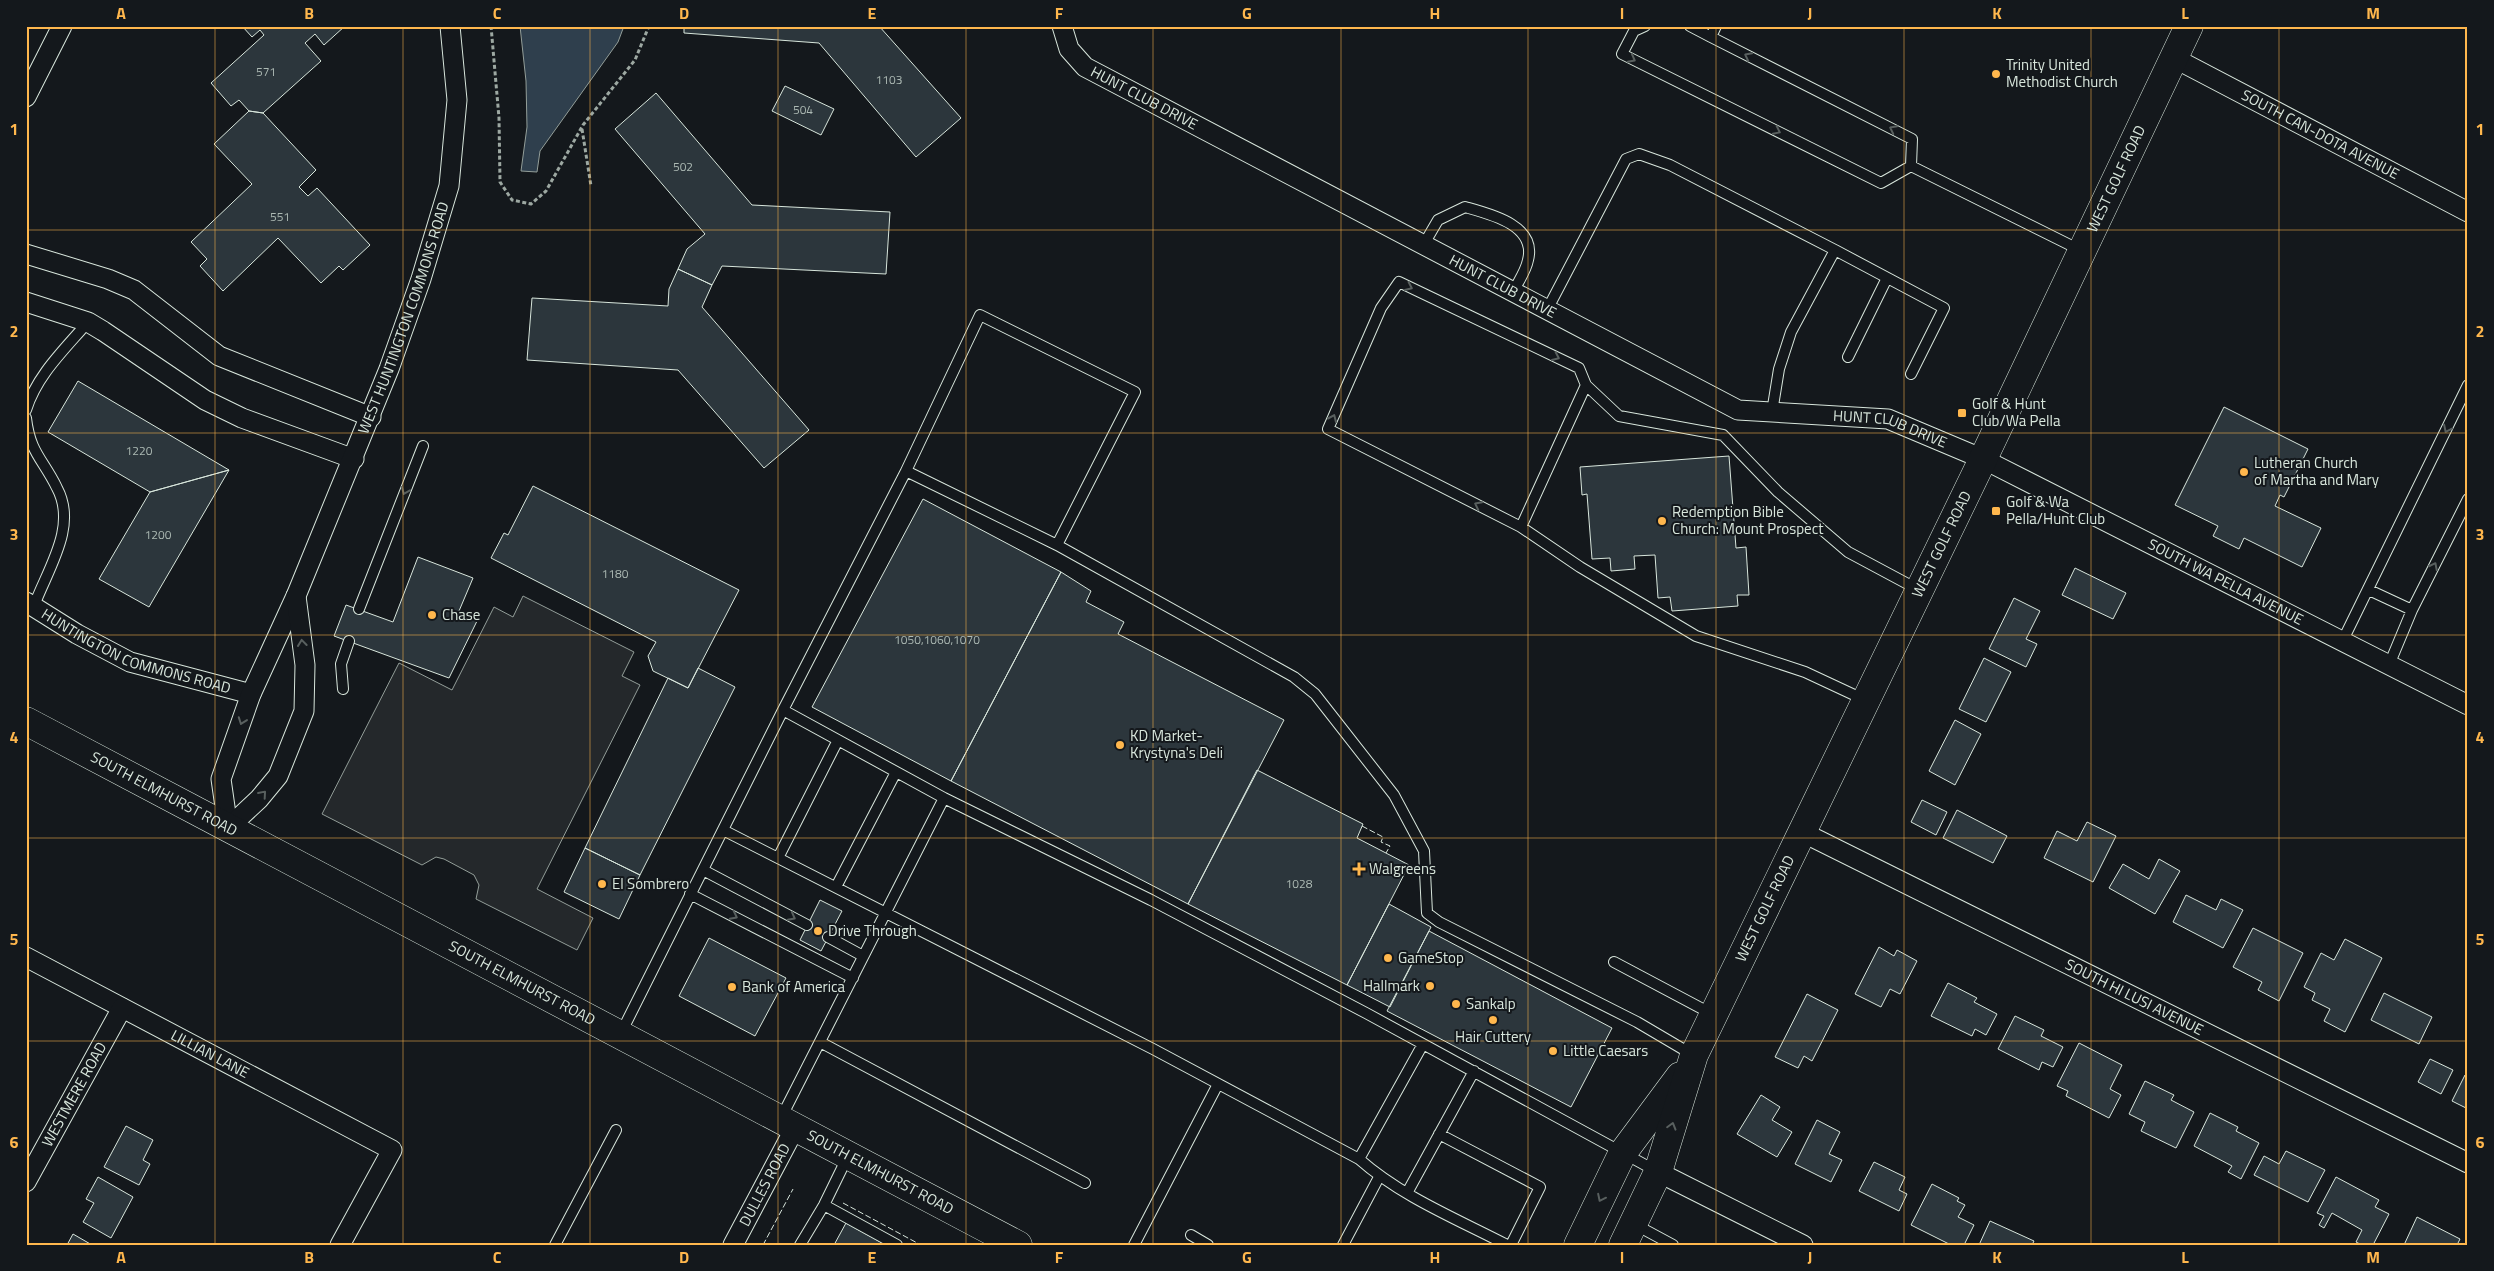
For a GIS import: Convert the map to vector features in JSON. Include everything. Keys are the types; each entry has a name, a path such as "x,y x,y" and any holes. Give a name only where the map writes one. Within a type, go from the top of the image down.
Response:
{"main road":[{"name":"WEST GOLF ROAD","path":"1628,1234 1658,1172 1693,1058 1983,460 2189,26"},
{"name":"SOUTH ELMHURST ROAD","path":"26,721 789,1122 1018,1245"},
{"name":"WEST GOLF ROAD","path":"1578,1245 1622,1154 1693,1058"}],"street":[{"path":"26,96 62,26"},
{"name":"WEST HUNTINGTON COMMONS ROAD","path":"228,828 221,779 252,694 354,459 421,279 449,186 457,100 450,26"},
{"name":"HUNT CLUB DRIVE","path":"1062,26 1069,48 1085,67 1738,410 1888,419 1983,460"},
{"name":"SOUTH CAN-DOTA AVENUE","path":"2174,58 2468,212"},
{"path":"26,254 108,279 134,290 219,356 370,417"},
{"path":"26,302 88,322 205,400 242,418 354,459"},
{"name":"SOUTH WA PELLA AVENUE","path":"1983,460 2468,705"},
{"path":"228,828 259,799 278,776 304,711 305,665 296,596"},
{"name":"HUNTINGTON COMMONS ROAD","path":"30,604 77,634 130,662 252,694"},
{"name":"SOUTH HI LUSI AVENUE","path":"1802,832 2468,1163"},
{"name":"LILLIAN LANE","path":"26,957 392,1150 340,1245"},
{"name":"WESTMERE ROAD","path":"26,1182 122,1008"},
{"name":"DULLES ROAD","path":"733,1245 789,1122"},
{"path":"1658,1172 1803,1245"}],"lane":[{"path":"1645,26 1634,30 1622,54 1881,182 1911,166"},
{"path":"1690,26 1912,140 1911,166"},
{"path":"1711,37 1716,26"},
{"path":"1547,310 1626,158 1639,154 1670,165 1944,308 1911,374"},
{"path":"1911,166 2082,251"},
{"path":"1424,244 1438,220 1465,207 1505,219 1526,238 1530,250 1528,262 1513,292"},
{"path":"1772,412 1779,369 1791,332 1835,250"},
{"path":"1848,357 1887,278"},
{"path":"1866,701 1805,672 1696,636 1580,567 1521,527 1328,429 1381,308 1399,282 1579,368 1586,385 1619,416 1723,435 1778,492 1848,552 1920,590"},
{"path":"620,1034 906,471 980,315 1134,392 1057,545"},
{"path":"26,410 32,393 44,373 88,322"},
{"path":"1521,527 1586,385"},
{"path":"2342,642 2468,385"},
{"path":"26,418 28,436 33,449 59,490 63,506 59,546 30,604"},
{"path":"358,609 423,446"},
{"path":"906,471 1057,545 1286,673 1315,694 1394,794 1424,851 1427,913 1439,922 1637,1022 1693,1058"},
{"path":"2389,665 2412,610 2468,499"},
{"path":"2369,590 2412,610"},
{"path":"343,688 341,664 349,641"},
{"path":"783,710 944,798 1151,900 1474,1071 1622,1154 1658,1172"},
{"path":"778,858 838,740"},
{"path":"836,887 896,772"},
{"path":"789,1122 820,1042 944,798"},
{"path":"722,830 1218,1084 1360,1159 1380,1177 1407,1193 1509,1245 1540,1187 1439,1134"},
{"path":"703,870 807,925"},
{"path":"690,894 853,978"},
{"path":"828,937 863,956"},
{"path":"1614,962 1713,1015"},
{"path":"820,1042 1085,1183"},
{"path":"1360,1159 1423,1044"},
{"path":"1407,1193 1474,1071"},
{"path":"1134,1245 1218,1084"},
{"path":"555,1245 616,1130"},
{"path":"800,1245 824,1205 849,1154"},
{"path":"1343,1245 1380,1177"},
{"path":"824,1205 897,1245"},
{"path":"1628,1234 1673,1245"},
{"path":"1190,1235 1208,1245"}],"path":[{"path":"490,26 499,118 500,182 512,200 531,204 546,191 582,129 635,60 649,26"},
{"path":"582,129 591,186"}],"shaded area":[{"path":"523,596 634,652 622,676 640,685 537,889 593,918 577,950 476,899 479,885 474,875 444,859 436,857 422,865 322,814 399,663 452,690 494,607 513,617"}],"water":[{"path":"520,26 624,26 618,42 540,151 537,172 521,171 527,127 526,81"}],"building":[{"path":"242,26 345,26 324,45 315,34 305,43 321,61 263,113 249,111 239,100 231,106 211,83 264,35 260,30 252,37"},
{"path":"684,26 879,26 961,118 916,157 819,43 684,33"},
{"path":"785,86 834,109 821,135 772,111"},
{"path":"656,93 752,205 890,212 886,274 722,266 712,285 678,269 687,249 705,234 615,129"},
{"path":"249,111 263,113 316,170 299,187 308,196 317,188 370,245 343,270 339,266 321,283 278,238 223,291 200,266 207,259 191,242 252,184 214,144"},
{"path":"678,269 712,285 702,307 809,430 764,468 678,370 527,360 532,298 668,306 669,289"},
{"path":"78,381 229,470 150,492 48,432"},
{"name":"Lutheran Church of Martha and Mary","path":"2224,407 2308,449 2284,497 2280,495 2275,506 2321,528 2302,567 2244,538 2239,549 2213,536 2218,526 2175,505"},
{"name":"Redemption Bible Church: Mount Prospect","path":"1729,456 1736,548 1746,547 1749,595 1737,595 1738,606 1672,611 1670,597 1658,598 1655,555 1634,556 1635,569 1611,571 1610,558 1592,559 1587,494 1582,495 1580,467"},
{"path":"229,470 149,607 99,579 150,492"},
{"path":"533,486 739,590 688,688 653,671 648,656 656,642 491,558 504,533 508,535"},
{"path":"923,499 1061,572 951,781 812,707"},
{"name":"Chase","path":"418,557 473,578 459,611 478,619 449,678 334,636 346,605 393,622"},
{"path":"2075,568 2126,593 2113,619 2062,595"},
{"name":"KD Market- Krystyna's Deli","path":"1061,572 1091,591 1086,602 1124,622 1118,634 1284,720 1188,904 951,781"},
{"path":"2014,598 2040,611 2026,639 2037,644 2026,667 1989,649"},
{"path":"1984,658 2011,672 1986,722 1959,709"},
{"path":"698,668 735,687 640,875 585,848 668,678 688,688"},
{"path":"1955,720 1981,734 1955,785 1929,771"},
{"name":"Walgreens","path":"1257,770 1363,824 1357,838 1409,865 1347,985 1188,904"},
{"path":"1922,800 1947,812 1936,835 1911,822"},
{"path":"1957,810 2007,836 1993,863 1943,838"},
{"path":"2087,822 2116,836 2093,882 2044,858 2057,831 2077,841"},
{"name":"El Sombrero","path":"585,848 640,875 619,919 564,892"},
{"path":"2159,859 2180,871 2155,914 2109,888 2123,864 2149,879"},
{"path":"2186,895 2216,910 2221,899 2243,910 2223,948 2173,922"},
{"name":"Drive Through","path":"820,900 842,911 821,951 800,940"},
{"name":"GameStop","path":"1389,904 1431,927 1390,1007 1347,985"},
{"path":"2253,928 2303,953 2279,1001 2258,990 2262,982 2233,967"},
{"path":"1429,931 1612,1028 1571,1107 1387,1011"},
{"name":"Bank of America","path":"709,938 786,978 755,1036 679,996"},
{"path":"2345,939 2382,958 2345,1032 2324,1021 2330,1009 2312,1000 2315,993 2304,987 2321,953 2334,960"},
{"path":"1879,947 1894,956 1897,950 1917,961 1900,994 1890,989 1881,1007 1855,994"},
{"path":"1948,983 1977,998 1974,1002 1997,1014 1986,1035 1975,1029 1972,1036 1931,1016"},
{"path":"2384,993 2432,1017 2419,1044 2371,1020"},
{"path":"1807,994 1838,1010 1812,1061 1804,1056 1798,1068 1775,1057"},
{"path":"2015,1016 2044,1030 2041,1036 2063,1047 2053,1067 2042,1062 2039,1070 1998,1049"},
{"path":"2079,1043 2122,1065 2110,1089 2121,1095 2109,1118 2066,1096 2068,1091 2057,1086"},
{"path":"2430,1059 2453,1070 2441,1094 2418,1082"},
{"path":"2465,1075 2468,1077 2468,1109 2452,1101"},
{"path":"2145,1081 2174,1095 2171,1100 2194,1112 2176,1148 2141,1131 2145,1122 2129,1114"},
{"path":"1761,1095 1780,1107 1772,1120 1792,1132 1777,1157 1737,1134"},
{"path":"2210,1113 2238,1127 2236,1131 2259,1143 2241,1179 2228,1172 2232,1166 2194,1146"},
{"path":"1817,1120 1840,1132 1829,1154 1842,1160 1831,1182 1795,1164"},
{"path":"126,1126 153,1140 143,1160 150,1164 139,1185 104,1167"},
{"path":"2286,1151 2325,1170 2308,1202 2254,1175 2264,1156 2279,1164"},
{"path":"1874,1162 1905,1177 1899,1190 1907,1194 1899,1211 1859,1191"},
{"path":"98,1177 133,1197 111,1238 83,1222 94,1203 86,1199"},
{"path":"2336,1177 2379,1200 2375,1207 2389,1214 2373,1245 2362,1245 2356,1242 2362,1230 2332,1213 2324,1228 2319,1225 2324,1216 2317,1213"},
{"path":"1932,1184 1959,1198 1957,1201 1965,1205 1958,1217 1974,1225 1964,1245 1951,1245 1911,1225"},
{"path":"2417,1217 2460,1239 2457,1245 2404,1245"},
{"path":"1990,1221 2034,1241 2032,1245 1979,1245"},
{"path":"846,1223 886,1245 834,1245"},
{"path":"73,1234 92,1245 67,1245"}],"fence":[{"path":"1362,826 1383,837 1381,842 1390,846 1386,853"},
{"path":"763,1245 793,1189"},
{"path":"843,1203 921,1245"}],"place":[{"name":"Trinity United Methodist Church","path":"1996,74"},
{"name":"Golf & Hunt Club/Wa Pella","path":"1962,413"},
{"name":"Lutheran Church of Martha and Mary","path":"2244,472"},
{"name":"Golf & Wa Pella/Hunt Club","path":"1996,511"},
{"name":"Redemption Bible Church: Mount Prospect","path":"1662,521"},
{"name":"Chase","path":"432,615"},
{"name":"KD Market- Krystyna's Deli","path":"1120,745"},
{"name":"Walgreens","path":"1359,869"},
{"name":"El Sombrero","path":"602,884"},
{"name":"Drive Through","path":"818,931"},
{"name":"GameStop","path":"1388,958"},
{"name":"Hallmark","path":"1430,986"},
{"name":"Bank of America","path":"732,987"},
{"name":"Sankalp","path":"1456,1004"},
{"name":"Hair Cuttery","path":"1493,1020"},
{"name":"Little Caesars","path":"1553,1051"}]}
